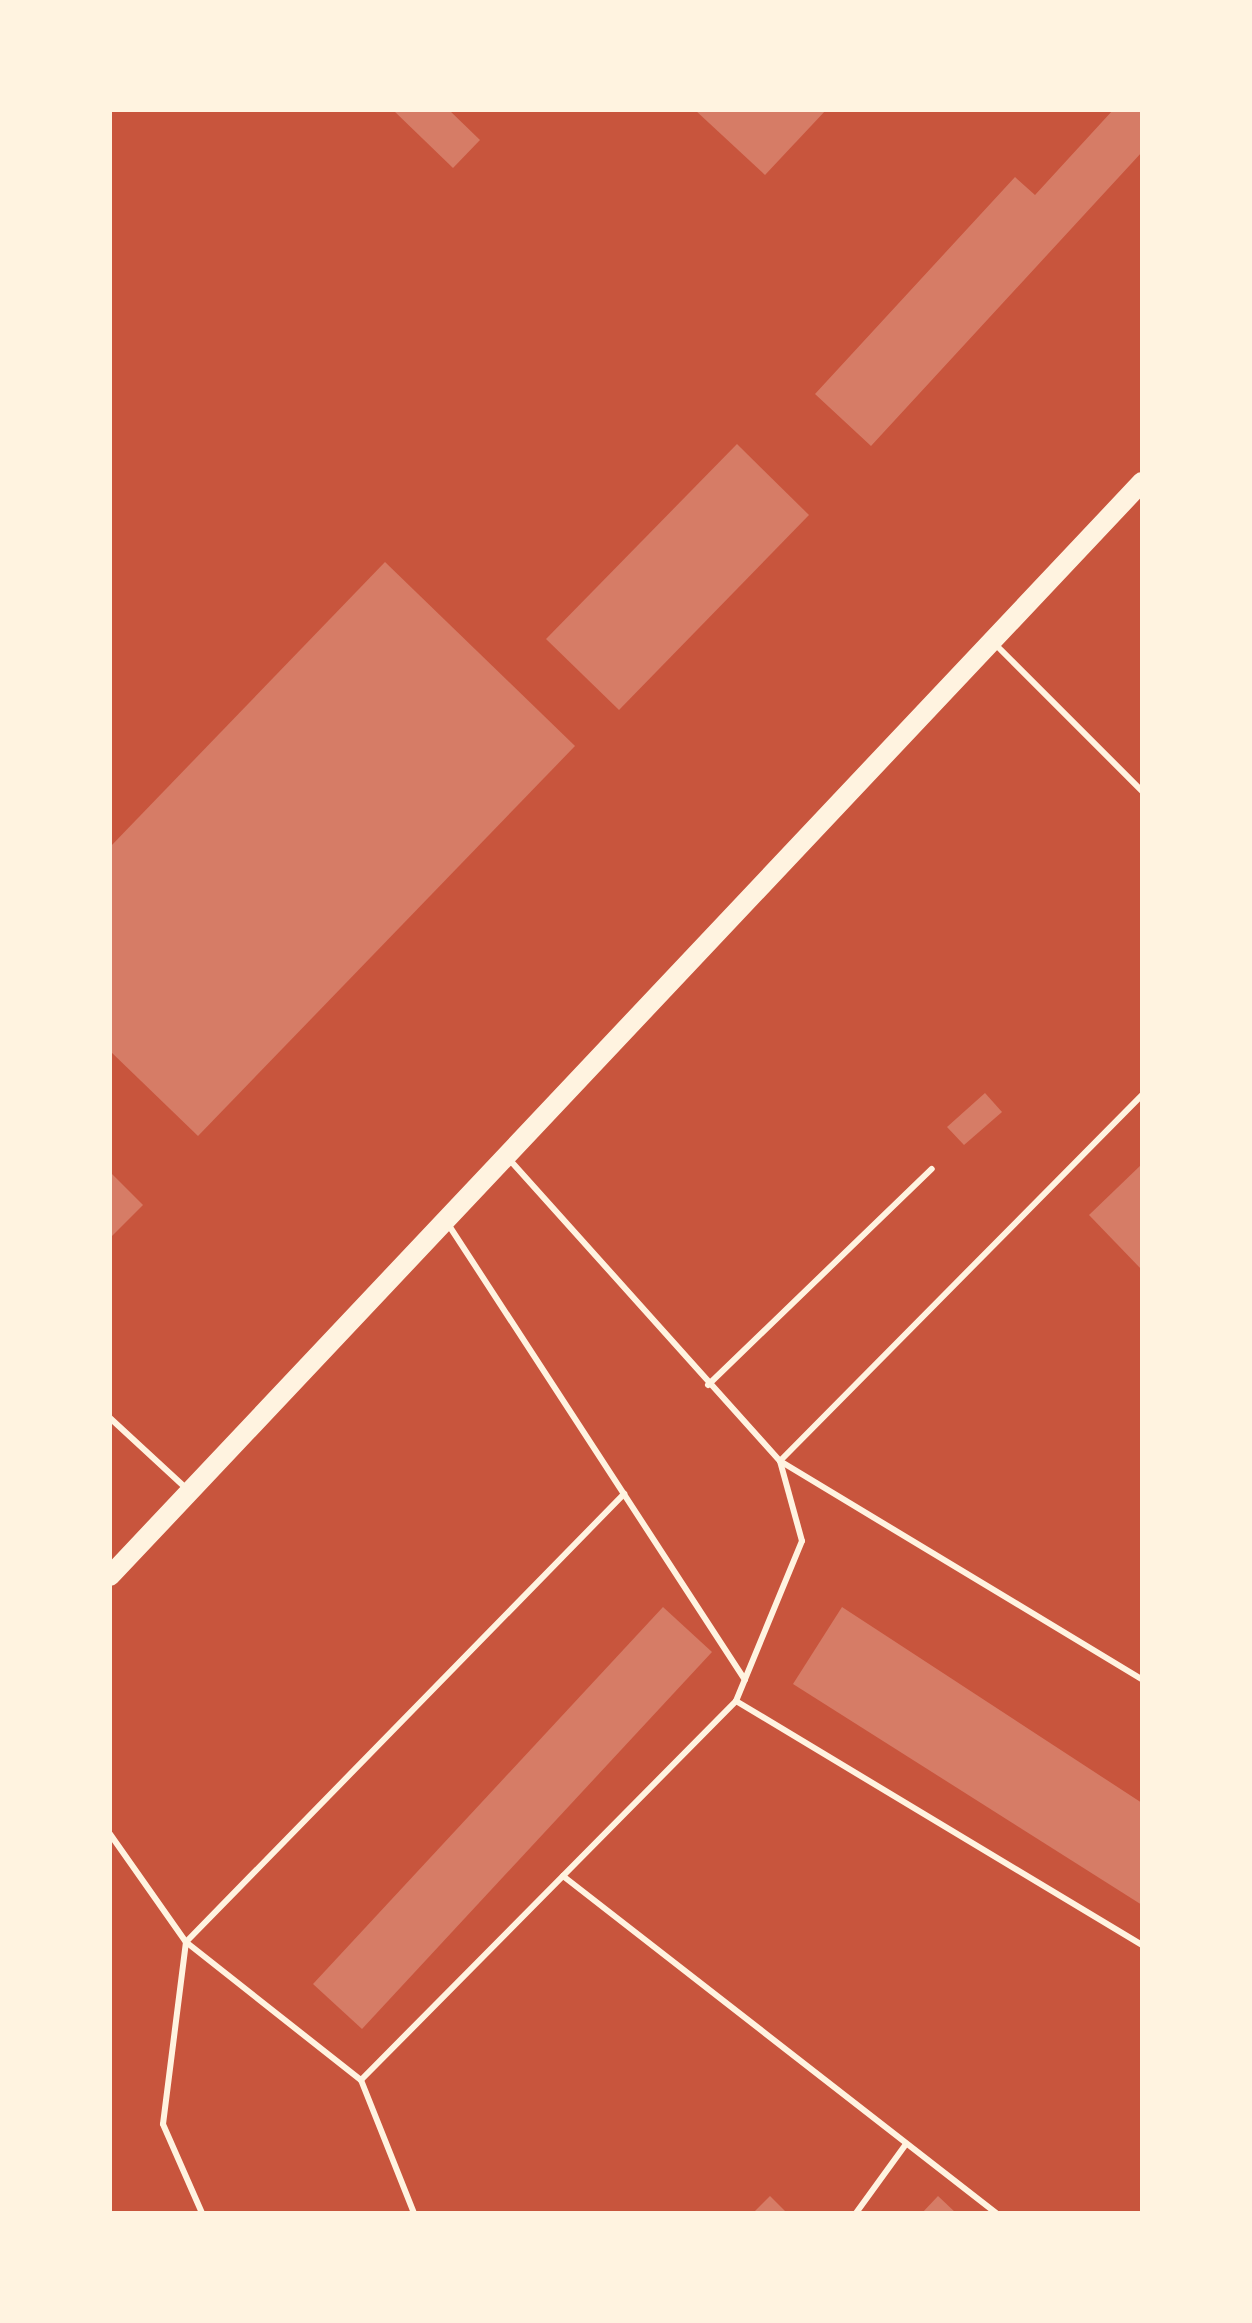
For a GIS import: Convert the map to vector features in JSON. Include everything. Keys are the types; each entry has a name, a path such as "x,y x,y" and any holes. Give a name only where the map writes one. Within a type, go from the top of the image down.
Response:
{"main road":[{"path":"110,1576 1142,482"}],"lane":[{"path":"992,641 1142,791"},
{"path":"780,1461 1142,1095"},
{"path":"506,1155 708,1385 780,1461 1142,1679"},
{"path":"708,1385 932,1169"},
{"path":"445,1220 745,1680"},
{"path":"110,1418 190,1492"},
{"path":"361,2080 736,1701 802,1541 780,1461"},
{"path":"202,2213 163,2124 186,1942 624,1494"},
{"path":"736,1701 1142,1945"},
{"path":"110,1834 186,1942 361,2080 414,2213"},
{"path":"563,1876 996,2213"},
{"path":"856,2213 906,2144"}],"building":[{"path":"393,110 449,110 480,140 453,168"},
{"path":"695,110 826,110 765,175"},
{"path":"1113,110 1142,110 1142,152 871,446 815,394 1015,177 1035,195"},
{"path":"737,444 809,515 619,710 546,639"},
{"path":"385,562 575,746 198,1136 110,1051 110,847"},
{"path":"985,1093 1002,1112 964,1145 947,1127"},
{"path":"1142,1164 1142,1270 1089,1215"},
{"path":"110,1172 143,1205 110,1238"},
{"path":"663,1607 712,1652 362,2029 313,1984"},
{"path":"842,1607 1142,1803 1142,1905 793,1684"},
{"path":"770,2196 787,2213 753,2213"},
{"path":"938,2196 956,2213 922,2213"}]}
